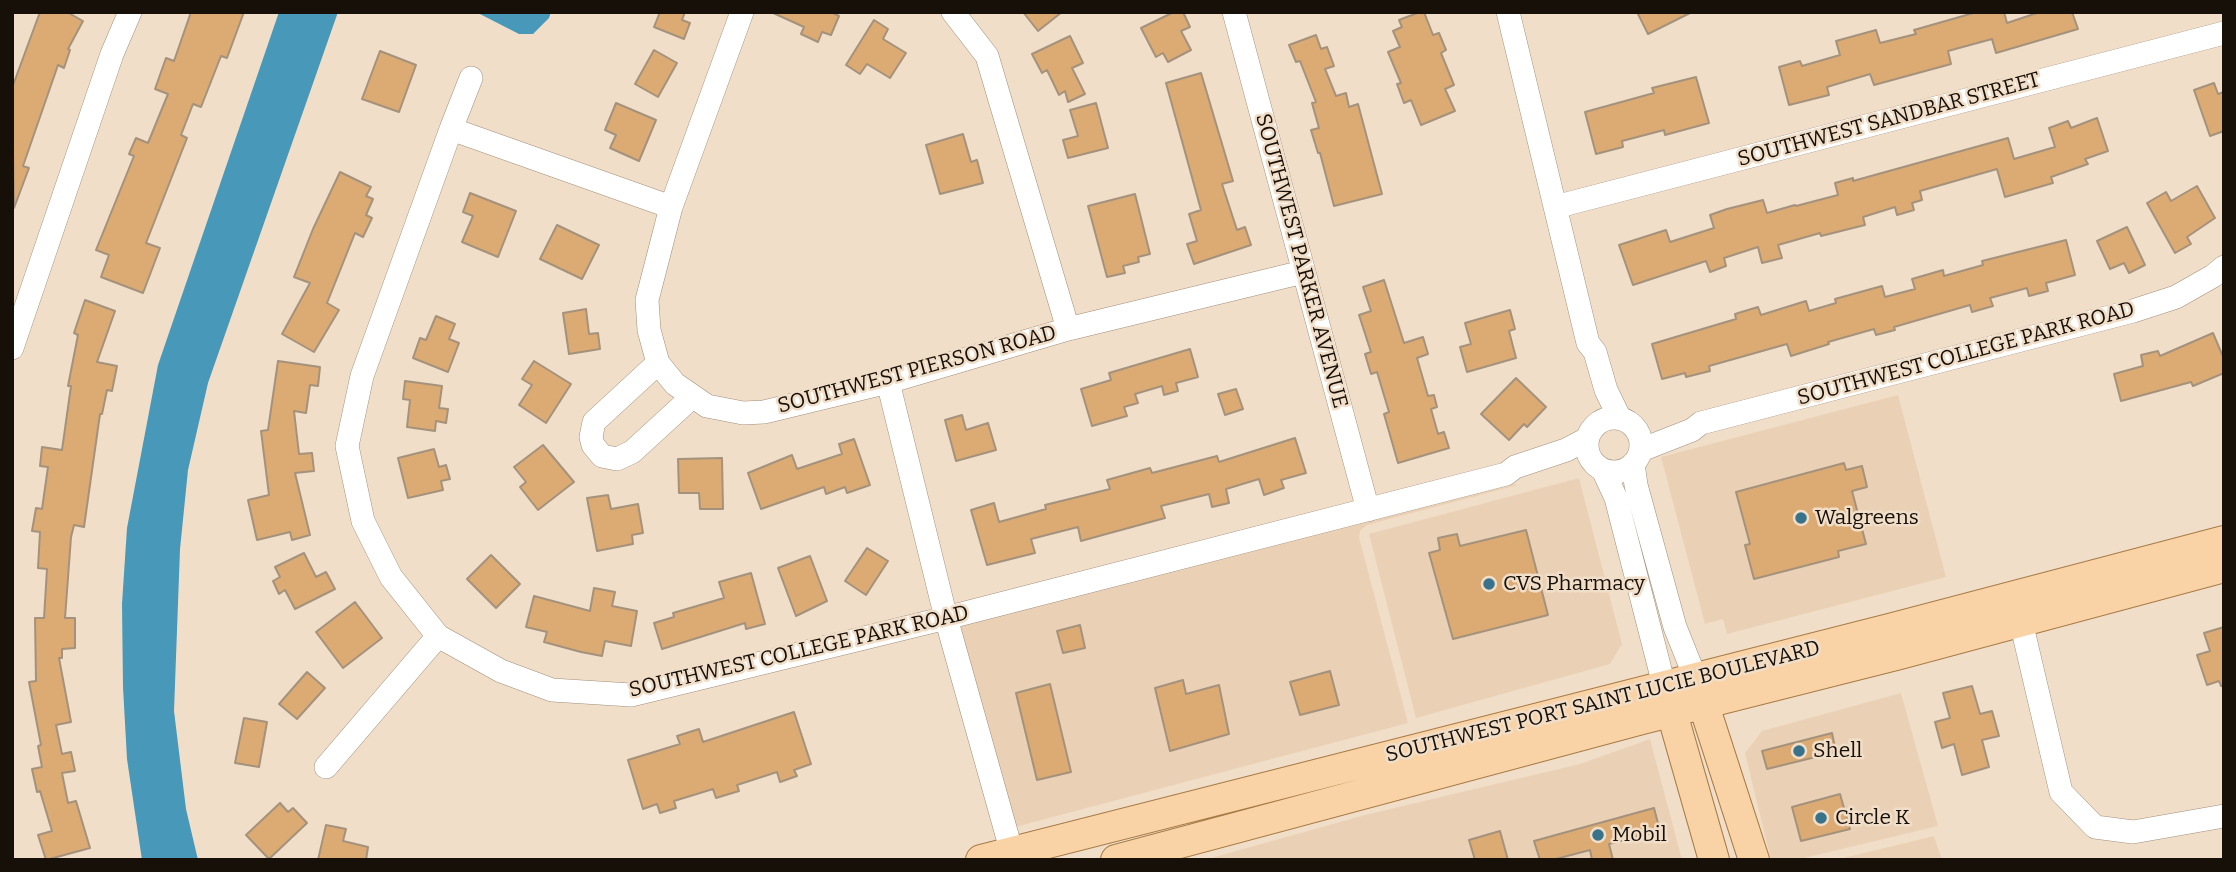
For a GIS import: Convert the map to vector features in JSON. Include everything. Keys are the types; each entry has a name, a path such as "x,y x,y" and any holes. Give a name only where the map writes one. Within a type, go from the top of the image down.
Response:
{"main road":[{"name":"SOUTHWEST PORT SAINT LUCIE BOULEVARD","path":"1700,690 1893,628 2224,541"},
{"name":"SOUTHWEST PORT SAINT LUCIE BOULEVARD","path":"981,860 1013,856 1700,690 2021,622 2224,568"},
{"path":"1700,690 1754,860"},
{"name":"SOUTHWEST PORT SAINT LUCIE BOULEVARD","path":"1116,860 1668,698"},
{"path":"1668,698 1714,860"}],"street":[{"path":"12,348 103,80 130,12"},
{"name":"SOUTHWEST PIERSON ROAD","path":"742,12 671,207 647,300 649,330 659,363 675,384 707,406 725,411 764,412 888,382 1068,329 1303,272"},
{"path":"953,12 987,55 1068,329"},
{"name":"SOUTHWEST PARKER AVENUE","path":"1234,12 1368,510"},
{"path":"1508,12 1588,343 1593,393 1591,432 1598,466 1616,498 1668,698"},
{"name":"SOUTHWEST SANDBAR STREET","path":"1555,207 2224,33"},
{"name":"SOUTHWEST COLLEGE PARK ROAD","path":"471,78 362,376 347,446 363,521 391,577 438,636 501,671 552,690 631,695 946,618 1506,474 1515,467 1566,450 1591,432"},
{"path":"451,129 671,207"},
{"name":"SOUTHWEST COLLEGE PARK ROAD","path":"1637,457 1701,423 2133,311 2176,297 2224,267"},
{"path":"1588,343 1595,352 1606,390 1627,423 1637,457 1636,485 1675,627 1700,690"},
{"path":"659,363 594,422 591,437 598,452 609,458 623,457 632,452 692,397"},
{"path":"888,382 946,618 1013,856"},
{"path":"1591,432 1602,421 1627,423"},
{"name":"SOUTHWEST COLLEGE PARK ROAD","path":"1627,423 1701,423"},
{"path":"1598,466 1620,471 1637,457"},
{"name":"SOUTHWEST COLLEGE PARK ROAD","path":"1506,474 1517,476 1562,465 1598,466"},
{"path":"2021,622 2061,792 2095,827 2133,832 2224,816"},
{"path":"326,767 438,636"}],"shaded area":[{"path":"1898,395 1946,577 1727,634 1723,619 1705,624 1661,457"},
{"path":"1579,478 1622,644 1610,664 1416,718 1369,534"},
{"path":"1502,484 1504,487 1508,484 1518,485 1367,525 1360,531 1359,537 1408,723 1015,827 958,624"},
{"path":"1901,693 1938,826 1796,860 1771,860 1745,753 1762,731"},
{"path":"1650,739 1682,860 1204,860 1365,815 1580,764"},
{"path":"1934,836 1942,860 1835,860"}],"water":[{"path":"279,12 338,12 208,383 188,470 180,549 174,711 186,809 198,860 142,860 127,759 123,687 122,604 127,528 158,365"},
{"path":"476,12 551,12 549,18 533,34 519,34"}],"building":[{"path":"40,12 67,12 83,21 68,49 70,50 64,68 58,65 23,166 29,168 14,208 12,88"},
{"path":"191,12 244,12 227,58 221,56 201,107 193,104 181,135 187,138 146,243 160,248 143,293 101,277 109,255 96,250 134,156 129,154 136,138 148,143 168,94 155,89 166,58 174,61"},
{"path":"660,12 685,12 682,20 690,23 684,39 654,27"},
{"path":"771,12 831,12 839,16 831,35 822,32 818,42 801,34 804,27"},
{"path":"1023,12 1062,12 1038,31"},
{"path":"1174,12 1183,12 1190,27 1181,31 1191,50 1168,62 1163,53 1156,57 1141,28"},
{"path":"1424,12 1433,35 1439,33 1446,50 1441,53 1454,85 1445,89 1455,111 1421,125 1411,100 1404,103 1397,84 1401,83 1388,52 1400,47 1393,31 1402,27 1399,20"},
{"path":"1637,12 1692,12 1648,34"},
{"path":"1977,12 2004,12 2007,23 2040,12 2072,12 2078,29 1996,53 1992,39 1948,51 1951,64 1874,85 1870,74 1827,87 1829,95 1789,105 1779,67 1800,61 1802,66 1840,55 1836,41 1876,30 1880,43 1916,34 1914,30"},
{"path":"874,20 888,29 883,39 906,53 890,78 867,64 860,74 846,65"},
{"path":"1316,35 1321,49 1327,47 1334,66 1325,69 1336,96 1346,93 1349,107 1358,104 1382,194 1334,206 1311,130 1319,128 1312,103 1316,102 1300,61 1296,62 1289,45"},
{"path":"1070,36 1083,63 1072,68 1085,94 1068,102 1065,91 1059,95 1047,70 1042,73 1032,54"},
{"path":"654,50 677,63 658,97 635,84"},
{"path":"380,51 416,65 399,112 362,99"},
{"path":"1201,73 1233,181 1222,184 1237,230 1245,227 1251,245 1194,264 1187,244 1197,241 1189,214 1201,210 1166,83"},
{"path":"1696,77 1709,123 1665,135 1664,130 1622,141 1623,147 1596,154 1585,112 1654,93 1652,88"},
{"path":"2214,83 2218,94 2224,92 2224,131 2210,136 2194,90"},
{"path":"616,103 656,120 639,161 610,148 616,135 605,130"},
{"path":"1096,103 1108,148 1068,158 1063,140 1078,136 1070,110"},
{"path":"2097,118 2108,151 2085,159 2088,164 2051,177 2053,183 2005,197 1997,169 1920,191 1922,200 1912,203 1914,210 1897,215 1895,207 1863,217 1865,225 1821,236 1820,233 1778,245 1782,258 1762,263 1758,247 1724,258 1726,266 1710,272 1706,261 1633,285 1619,245 1666,230 1670,242 1714,228 1710,215 1727,209 1763,200 1767,213 1796,206 1838,195 1835,183 1853,178 1853,181 2008,138 2014,159 2055,147 2049,128 2068,121 2071,128"},
{"path":"963,134 971,162 977,160 983,183 940,194 926,145"},
{"path":"340,172 371,187 366,196 373,199 366,215 372,218 363,237 355,233 327,303 339,310 314,352 282,334 310,283 294,277"},
{"path":"2197,186 2215,218 2187,237 2191,244 2175,253 2147,203 2166,192 2171,201"},
{"path":"470,193 516,211 498,257 462,242 473,216 463,212"},
{"path":"1135,194 1150,254 1138,257 1139,262 1123,266 1125,273 1107,277 1088,206"},
{"path":"557,225 599,245 582,279 540,259"},
{"path":"2127,227 2145,265 2129,273 2124,263 2110,269 2097,241"},
{"path":"2066,240 2075,275 2046,283 2048,291 2029,296 2027,288 1990,298 1993,306 1972,312 1970,305 1894,327 1895,330 1876,335 1874,329 1791,356 1787,344 1709,366 1710,371 1686,377 1685,373 1662,379 1652,344 1736,319 1735,314 1758,307 1761,315 1806,301 1809,311 1836,303 1835,299 1882,286 1885,297 1915,289 1912,279 1943,270 1944,276 1983,265 1982,261"},
{"path":"1384,280 1404,343 1423,337 1428,354 1417,358 1428,396 1434,395 1437,407 1431,409 1438,434 1444,432 1449,448 1398,463 1384,414 1389,412 1377,372 1371,374 1365,354 1371,352 1359,315 1371,311 1363,287"},
{"path":"85,300 115,311 97,362 117,366 112,391 107,390 100,414 84,527 74,525 71,537 65,618 75,618 75,648 62,649 62,658 59,658 71,722 56,725 62,754 71,752 75,771 62,773 68,803 76,801 90,848 46,860 38,835 52,831 40,791 37,792 32,769 42,767 38,746 41,745 29,682 36,681 35,618 44,618 47,569 38,568 40,532 32,531 36,508 42,509 48,467 40,466 42,447 62,450 71,386 68,386 78,335 74,333"},
{"path":"586,309 589,334 598,333 600,349 569,354 563,313"},
{"path":"1510,310 1515,329 1509,331 1516,358 1467,372 1460,347 1471,344 1465,323"},
{"path":"436,316 455,324 449,339 459,343 448,372 413,358 420,338 426,340"},
{"path":"2213,333 2224,359 2224,373 2193,386 2191,382 2121,401 2114,374 2143,366 2141,355 2158,351 2160,356"},
{"path":"1190,349 1198,377 1176,383 1178,391 1164,395 1162,386 1135,394 1138,403 1124,407 1127,416 1092,426 1081,389 1111,380 1109,373"},
{"path":"278,361 320,367 318,386 310,385 306,413 294,411 299,454 312,453 314,471 295,473 310,535 292,540 290,532 257,540 248,500 269,495 261,431 268,430"},
{"path":"534,361 571,384 546,423 519,405 532,385 522,379"},
{"path":"1516,378 1546,407 1527,427 1524,424 1509,440 1481,414"},
{"path":"405,381 442,386 439,408 448,409 446,423 436,421 435,431 407,427 410,400 403,399"},
{"path":"1236,389 1243,409 1225,415 1218,394"},
{"path":"962,415 966,430 988,423 996,450 956,461 945,420"},
{"path":"1295,438 1306,473 1281,480 1284,488 1264,495 1259,479 1226,489 1229,503 1212,507 1209,494 1161,506 1165,518 1081,541 1078,527 1031,539 1035,553 987,565 971,510 994,503 999,522 1046,509 1045,505 1110,489 1107,480 1150,468 1152,473 1217,456 1219,462"},
{"path":"854,439 870,485 847,493 845,487 826,494 824,487 761,509 748,473 792,455 797,469 842,454 839,444"},
{"path":"543,445 574,482 538,510 520,487 526,482 514,467"},
{"path":"434,449 439,467 446,465 450,479 441,481 443,490 408,498 398,458"},
{"path":"722,458 723,509 700,509 699,493 679,493 678,459"},
{"name":"Walgreens","path":"1844,463 1846,470 1862,466 1867,487 1852,491 1866,544 1838,551 1839,557 1754,579 1745,545 1750,544 1736,492"},
{"path":"608,495 611,509 638,504 643,533 632,535 633,544 597,551 587,498"},
{"name":"CVS Pharmacy","path":"1526,530 1548,615 1453,639 1429,553 1440,550 1438,538 1457,534 1460,546"},
{"path":"867,548 888,561 866,595 845,581"},
{"path":"304,553 316,577 326,572 335,589 295,609 285,590 279,594 273,581 280,577 275,567"},
{"path":"491,555 520,584 496,608 467,579"},
{"path":"810,556 827,601 796,616 778,568"},
{"path":"751,573 765,624 746,629 745,623 662,649 654,623 674,617 673,613 724,598 719,582"},
{"path":"594,588 615,592 612,606 637,611 631,646 605,641 602,656 544,642 547,632 526,627 534,596 590,611"},
{"path":"355,602 382,638 343,668 316,632"},
{"path":"1080,625 1085,648 1063,653 1057,631"},
{"path":"2224,627 2224,686 2221,686 2219,681 2207,685 2197,655 2210,651 2204,633"},
{"path":"1330,671 1339,705 1300,715 1290,682"},
{"path":"307,672 325,688 297,719 279,704"},
{"path":"1183,680 1186,694 1219,685 1229,734 1170,751 1155,688"},
{"path":"1050,684 1071,772 1037,780 1016,693"},
{"path":"1972,686 1980,714 1992,711 1999,736 1982,740 1989,767 1962,775 1954,744 1942,748 1935,722 1950,718 1943,693"},
{"path":"794,712 811,764 794,770 797,776 780,782 777,772 737,785 739,791 716,798 713,789 674,801 676,808 660,813 657,804 643,809 628,760 680,744 677,736 699,729 703,742"},
{"path":"244,718 267,722 259,767 235,763"},
{"name":"Shell","path":"1832,733 1836,752 1767,769 1762,751"},
{"name":"Circle K","path":"1840,794 1850,829 1801,841 1792,807"},
{"path":"280,803 288,812 293,808 307,823 269,859 246,835"},
{"name":"Mobil","path":"1654,808 1660,831 1609,844 1613,860 1592,860 1590,850 1552,860 1540,860 1534,841"},
{"path":"326,825 346,829 343,841 368,847 366,860 318,860"},
{"path":"1500,831 1508,860 1475,860 1469,840"}],"place":[{"name":"Walgreens","path":"1801,518"},
{"name":"CVS Pharmacy","path":"1489,584"},
{"name":"Shell","path":"1799,751"},
{"name":"Circle K","path":"1821,818"},
{"name":"Mobil","path":"1598,835"}]}
